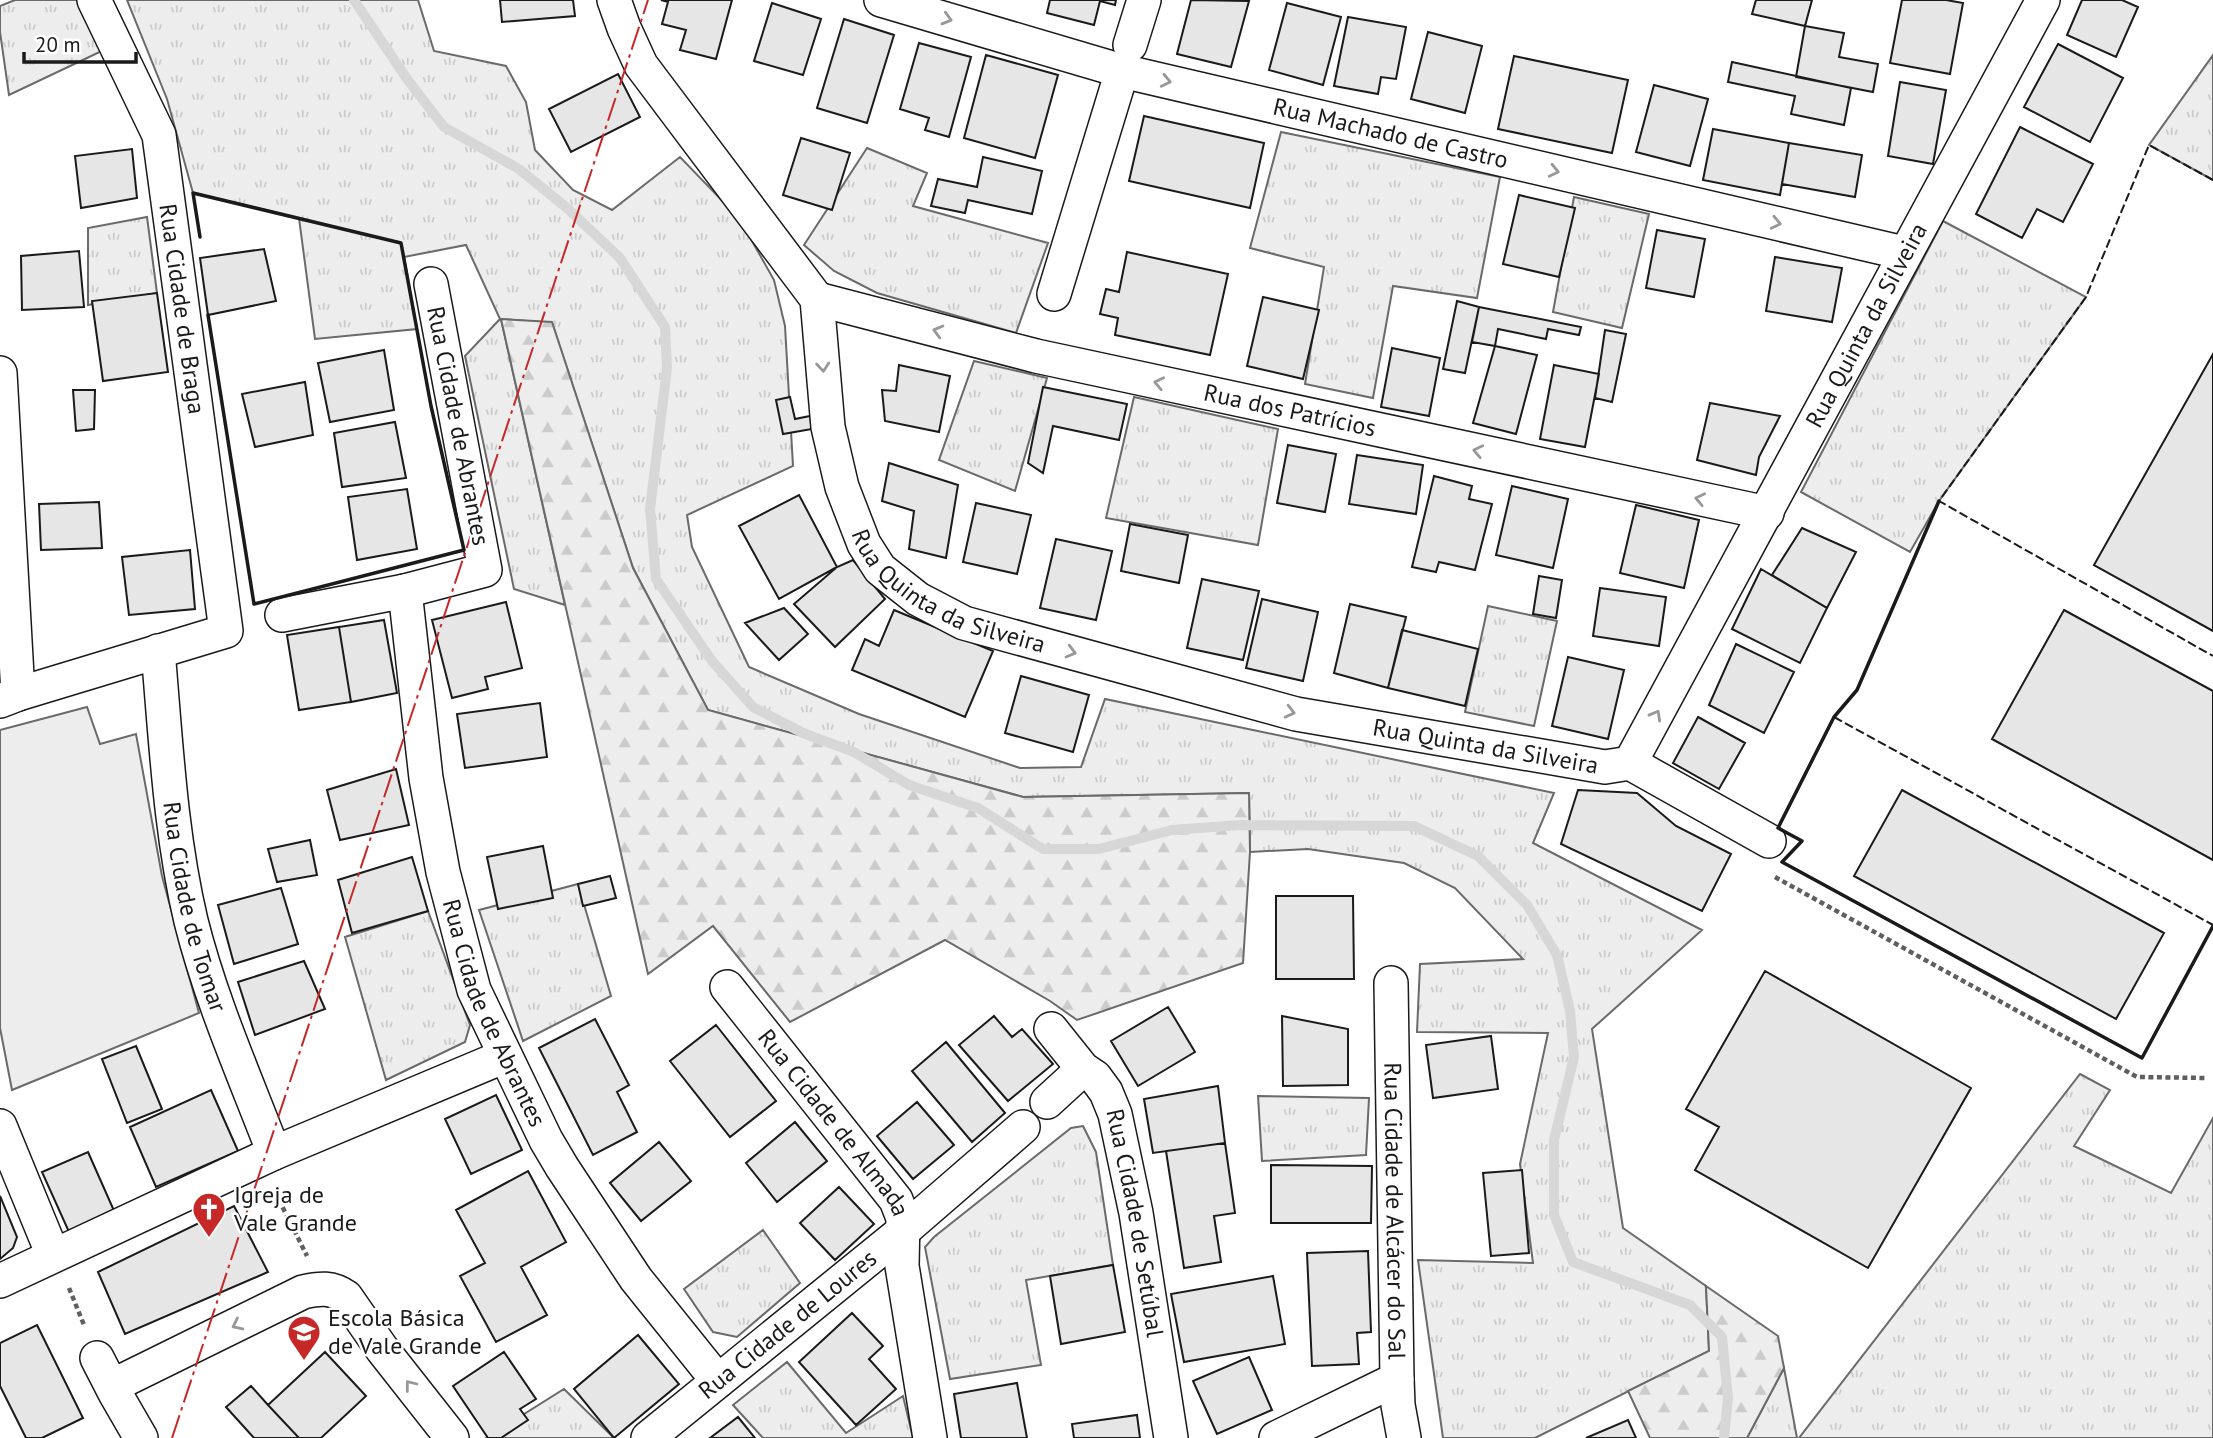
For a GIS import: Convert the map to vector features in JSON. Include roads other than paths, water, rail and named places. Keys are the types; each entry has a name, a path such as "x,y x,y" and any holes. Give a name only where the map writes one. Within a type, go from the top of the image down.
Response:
{"street":[{"name":"Rua Cidade de Braga","path":"93,0 159,135 226,631 158,650"},
{"path":"614,0 641,65 817,299"},
{"name":"Rua Machado de Castro","path":"881,0 1126,58 1904,253"},
{"path":"1054,294 1144,0"},
{"name":"Rua Quinta da Silveira","path":"1630,763 2043,0"},
{"name":"Rua Cidade de Abrantes","path":"282,615 405,591 485,570 431,284"},
{"name":"Rua dos Patrícios","path":"817,299 1036,356 1767,513"},
{"name":"Rua Quinta da Silveira","path":"817,299 828,427 842,487 864,544 880,569 926,604 964,623 1296,713 1605,767 1630,763 1769,841"},
{"path":"0,373 9,698 158,650"},
{"name":"Rua Cidade de Abrantes","path":"405,591 426,778 443,872 474,990 546,1140 636,1279 718,1381"},
{"name":"Rua Cidade de Tomar","path":"158,650 173,823 192,922 206,975 272,1166"},
{"name":"Rua Cidade de Alcácer do Sal","path":"1391,983 1397,1379 1404,1438"},
{"name":"Rua Cidade de Almada","path":"727,986 895,1200 903,1218 902,1266 930,1438"},
{"name":"Rua Cidade de Setúbal","path":"1051,1029 1083,1069 1095,1077 1106,1092 1121,1139 1136,1213 1171,1438"},
{"path":"0,1281 53,1255 272,1166 505,1056"},
{"path":"1047,1102 1083,1069"},
{"path":"0,1126 53,1255"},
{"name":"Rua Cidade de Loures","path":"648,1438 903,1231 1023,1127"},
{"path":"142,1438 105,1372 303,1292 322,1289 338,1292 346,1297 382,1349 452,1438"},
{"path":"1276,1438 1397,1379"}],"waterway":[{"path":"354,0 407,79 444,127 519,169 567,208 620,258 665,327 667,368 650,509 656,579 712,661 753,707 803,733 854,752 909,785 978,808 1043,849 1099,849 1172,830 1240,825 1414,826 1478,856 1527,905 1557,955 1570,1011 1574,1057 1554,1140 1554,1215 1573,1262 1690,1305 1722,1337 1728,1398 1724,1438"}],"place":[{"name":"Igreja de Vale Grande","path":"209,1239"},
{"name":"Escola Básica de Vale Grande","path":"304,1362"}]}
